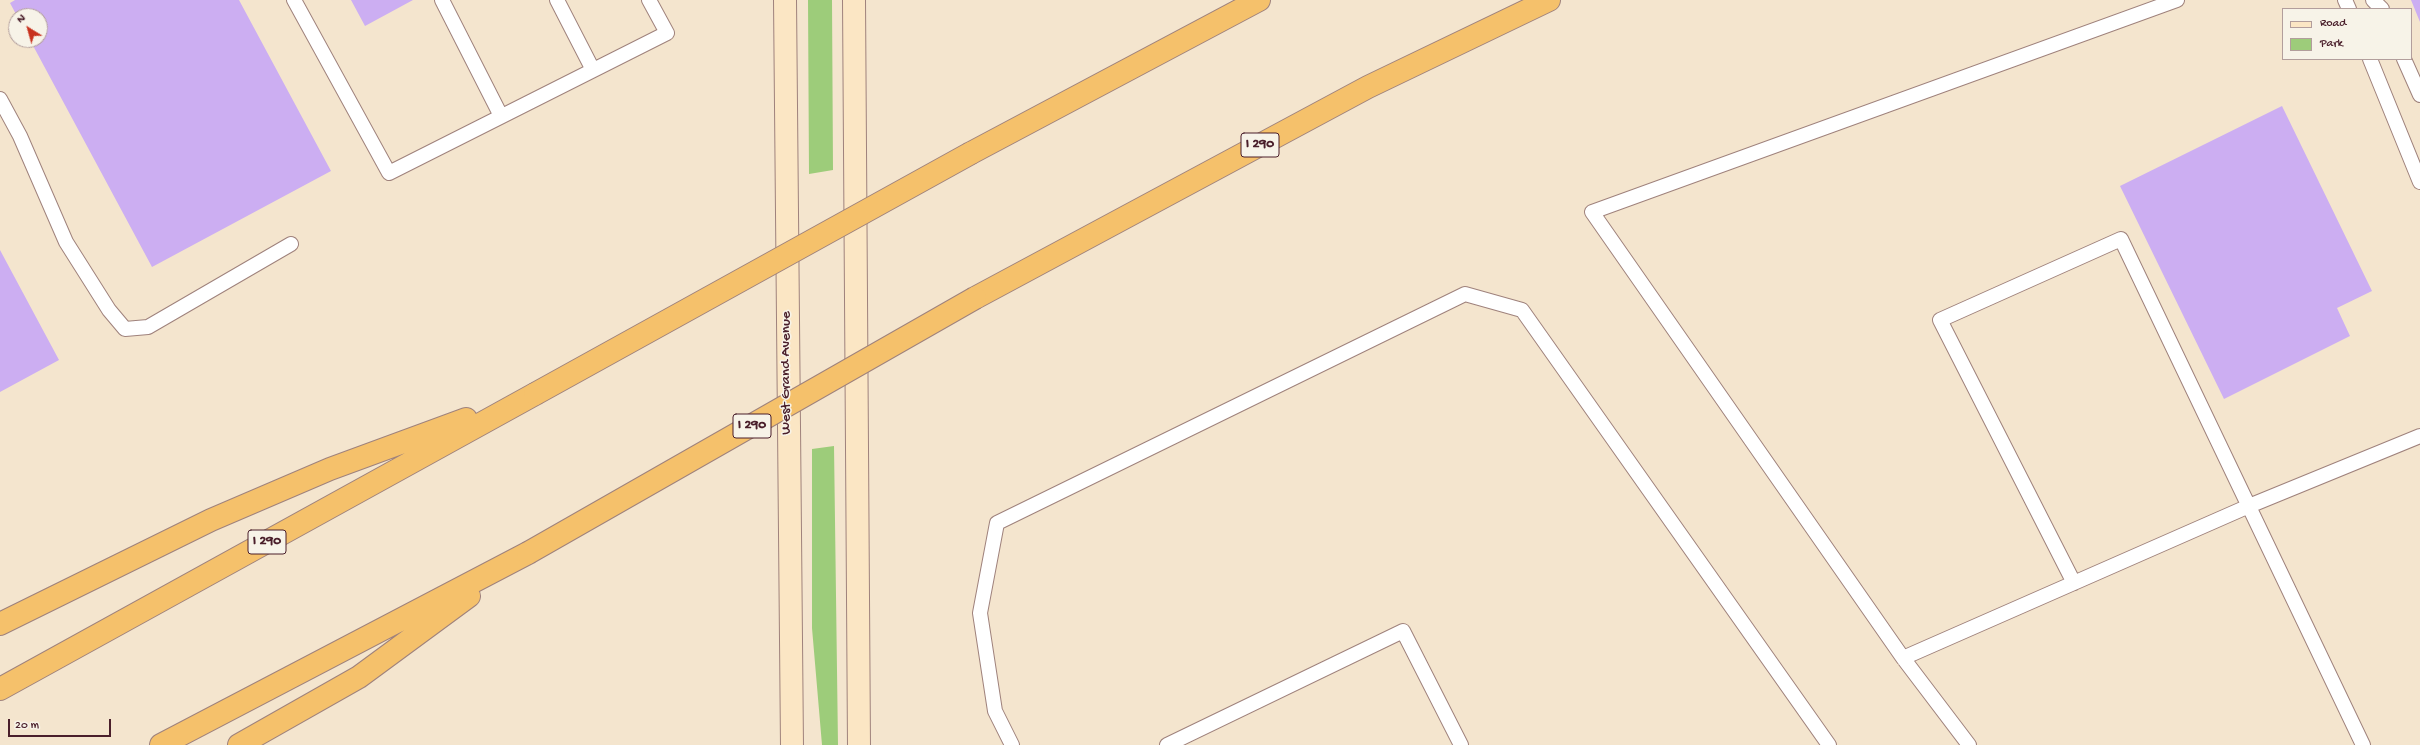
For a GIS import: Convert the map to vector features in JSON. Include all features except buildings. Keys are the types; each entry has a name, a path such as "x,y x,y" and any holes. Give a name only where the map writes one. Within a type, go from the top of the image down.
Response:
{"highway":[{"name":"I 290","path":"0,690 971,153 1259,0"},
{"name":"I 290","path":"162,745 528,553 975,298 1368,87 1549,0"},
{"path":"0,624 212,520 330,469 535,394"},
{"path":"239,745 359,677 528,553"}],"main road":[{"name":"West Grand Avenue","path":"785,0 792,745"},
{"path":"854,0 860,745"}],"lane":[{"path":"294,0 388,173 667,33 649,0"},
{"path":"442,0 501,116"},
{"path":"557,0 593,70"},
{"path":"1968,745 1903,658 1592,212 2177,0"},
{"path":"2373,0 2381,8"},
{"path":"2370,60 2420,182"},
{"path":"2404,60 2420,95"},
{"path":"0,99 20,136 66,242 109,310 125,329 148,328 291,244"},
{"path":"2074,583 1940,320 2122,239 2363,745"},
{"path":"1012,745 995,711 980,613 997,523 1465,294 1522,310 1829,745"},
{"path":"1903,658 2249,506 2420,436"},
{"path":"1167,745 1403,631 1461,745"}],"green space":[{"path":"808,0 832,0 833,170 809,174"},
{"path":"834,446 838,745 822,745 812,628 812,449"}]}
